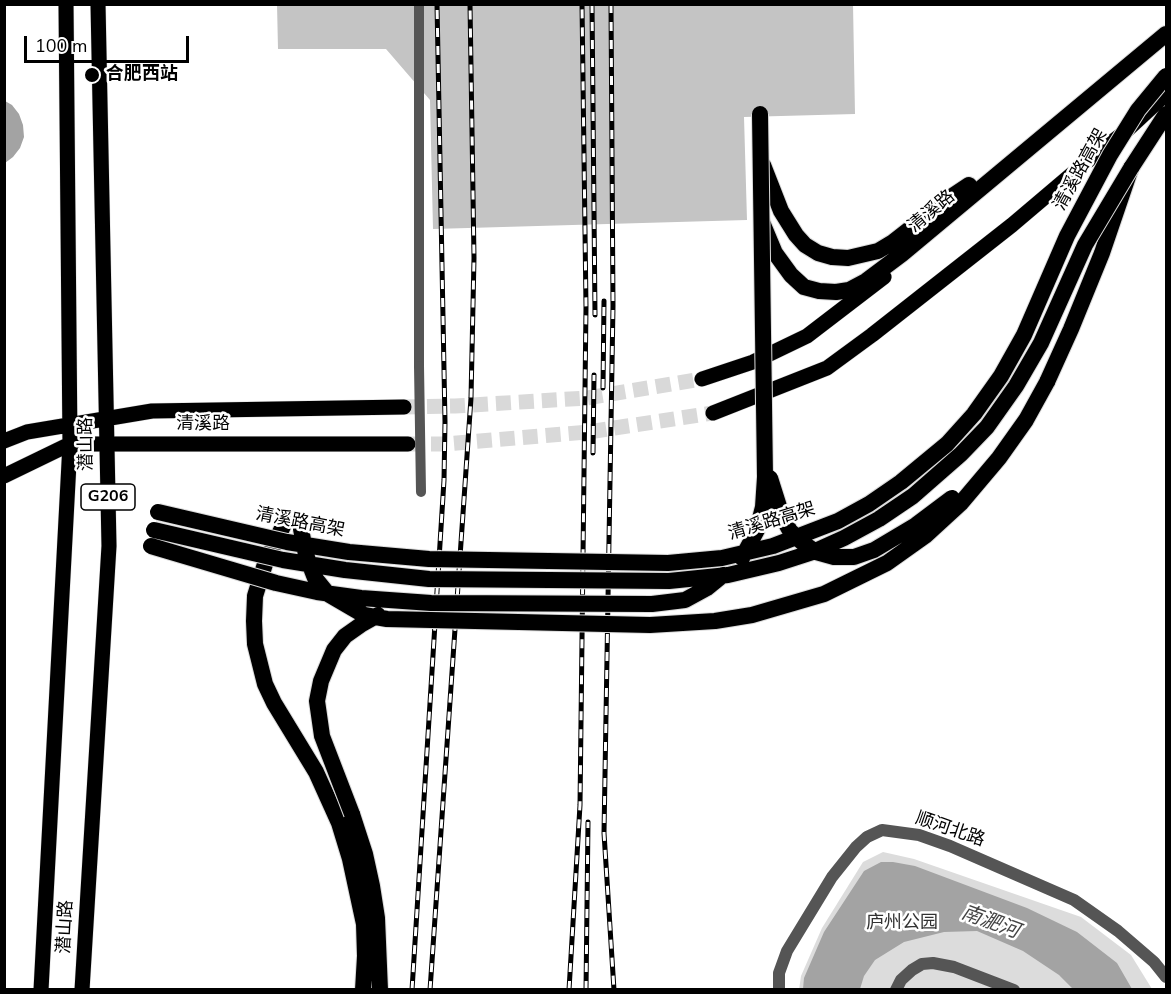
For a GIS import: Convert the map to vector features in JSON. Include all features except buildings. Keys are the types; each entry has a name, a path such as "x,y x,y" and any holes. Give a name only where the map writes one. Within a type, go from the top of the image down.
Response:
{"highway":[{"path":"762,222 775,253 791,275 804,286 819,291 849,290 866,281 902,254 1032,143 1167,34"},
{"name":"清溪路高架","path":"158,512 286,542 349,552 429,559 656,563 722,558 773,546 838,521 869,504 901,482 947,444 974,414 1001,376 1024,335 1067,236 1110,155 1138,110 1167,76"},
{"path":"151,546 276,583 317,592 430,603 652,604 685,600 707,588 742,558 757,530 763,507 765,477 760,114 762,222 764,361 765,444 771,484 790,531 816,552 834,557 854,556 874,550 916,525 955,496 999,458"},
{"name":"清溪路高架","path":"154,530 283,560 345,570 429,579 669,581 728,575 813,552 879,519 913,496 961,454 987,427 1031,360 1085,246 1131,168 1167,114"},
{"path":"761,160 781,212 796,235 818,253 848,258 878,251 893,242 948,199 1032,143"},
{"path":"301,529 306,555 315,578 328,594 364,615 387,619 650,625 716,621 762,612 824,594 886,563 925,536 961,502 999,458 1026,420 1047,382 1102,253 1131,168"},
{"path":"285,522 265,564 255,596 255,644 266,684 324,789 339,823 350,859 364,924 363,990"},
{"path":"380,990 377,918 370,875 352,814 322,736 317,700 327,663 345,636 379,615 430,603"}],"main road":[{"name":"潜山路","path":"38,989 70,444 66,4"},
{"name":"潜山路","path":"82,990 109,546 98,4"},
{"name":"清溪路","path":"702,379 753,362 807,336 892,272 1167,40"},
{"path":"713,413 827,368 873,335 1012,225 1125,132 1167,94"},
{"name":"清溪路","path":"4,441 27,432 152,411 404,407"},
{"name":"清溪路","path":"4,476 70,444 408,444"}],"street":[{"path":"419,4 421,492"},
{"name":"顺河北路","path":"779,990 778,973 787,951 832,877 856,847 867,837 882,830 919,836 950,846 1074,900 1118,931 1154,962 1167,977"},
{"path":"896,990 901,980 912,970 922,964 933,963 954,967 1014,990"}],"green space":[{"name":"庐州公园","path":"883,852 914,859 1081,917 1131,955 1152,989 799,990 801,976 822,928 863,862"}],"water":[{"path":"5,101 12,105 19,114 24,137 20,148 5,163"},
{"name":"南淝河","path":"881,862 915,866 1027,908 1077,932 1117,963 1132,989 1073,989 1059,975 1023,951 977,931 944,932 904,942 875,960 864,976 860,989 803,989 804,978 824,932 864,871"}],"tunnel":[{"path":"404,407 587,398 702,379"},
{"path":"408,444 445,444 588,432 713,413"}],"railway":[{"path":"412,990 444,480 445,422 437,4"},
{"path":"430,990 471,398 474,258 470,4"},
{"path":"569,990 580,805 586,307 582,4"},
{"path":"592,4 595,315"},
{"path":"611,4 613,306 604,833 614,990"},
{"path":"603,388 604,301"},
{"path":"593,453 594,375"},
{"path":"586,990 588,822"}],"place":[{"name":"合肥西站","path":"92,75"}]}
